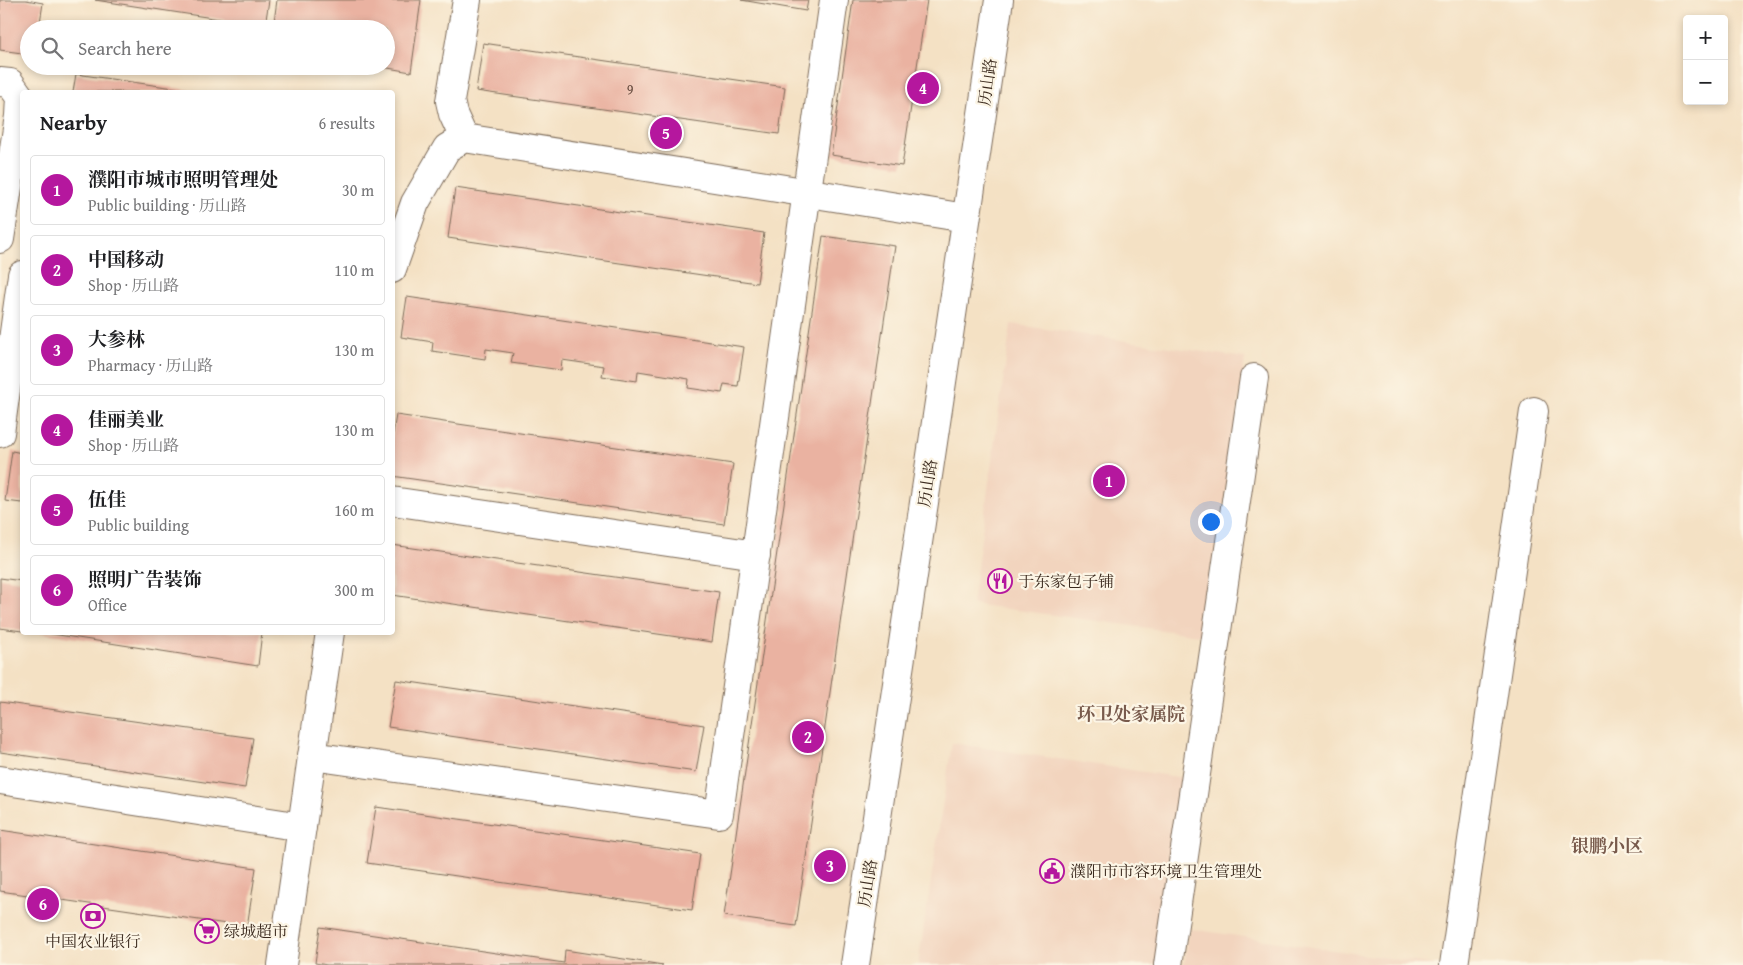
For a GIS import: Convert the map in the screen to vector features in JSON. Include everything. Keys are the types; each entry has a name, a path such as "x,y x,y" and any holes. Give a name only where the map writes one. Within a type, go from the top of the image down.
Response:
{"street":[{"path":"464,138 453,114 450,101 467,0"},
{"path":"312,756 719,814 834,0"},
{"name":"历山路","path":"854,965 999,0"},
{"path":"0,82 10,83 20,97 19,116 0,238"},
{"path":"395,261 415,203 447,148 464,138 966,218"},
{"path":"0,432 20,289"},
{"path":"1168,965 1254,378"},
{"path":"1454,965 1534,411"},
{"path":"395,502 756,555"},
{"path":"282,965 330,635"},
{"path":"0,780 302,827"}],"shaded area":[{"path":"1011,324 1245,358 1206,636 972,604"},
{"name":"濮阳市市容环境卫生管理处","path":"952,743 1184,778 1157,965 918,965"},
{"path":"1190,929 1435,965 1184,965"}],"building":[{"path":"0,0 26,0 43,3 40,20 20,20 20,53 0,50"},
{"path":"95,0 269,0 266,20 226,20"},
{"path":"277,0 421,0 411,72 395,69 395,20 274,20"},
{"path":"741,0 808,0 806,11"},
{"path":"853,0 927,0 902,166 831,155"},
{"path":"483,43 785,87 779,134 476,91"},
{"path":"76,75 83,75 188,90 73,90"},
{"path":"455,188 764,233 757,283 448,238"},
{"path":"823,236 895,246 796,926 724,916"},
{"path":"407,297 744,347 738,386 724,384 722,393 688,388 689,379 638,371 637,381 602,376 604,366 562,360 561,370 511,363 513,353 486,349 485,359 432,351 433,342 401,337"},
{"path":"396,415 733,464 724,524 395,476"},
{"path":"12,451 20,453 20,503 5,501"},
{"path":"395,545 719,592 712,642 395,595"},
{"path":"0,578 20,581 20,631 0,628"},
{"path":"58,635 262,635 258,666"},
{"path":"396,680 704,725 696,772 388,727"},
{"path":"0,702 253,738 245,788 0,752"},
{"path":"376,807 700,854 692,910 367,863"},
{"path":"0,830 256,868 247,927 0,891"},
{"path":"320,927 564,963 565,950 663,965 327,965 315,963"}],"place":[{"name":"佳丽美业","path":"923,88"},
{"name":"伍佳","path":"666,133"},
{"name":"濮阳市城市照明管理处","path":"1109,481"},
{"name":"于东家包子铺","path":"1000,581"},
{"name":"中国移动","path":"808,737"},
{"name":"大参林","path":"830,866"},
{"name":"濮阳市市容环境卫生管理处","path":"1052,871"},
{"name":"照明广告装饰","path":"43,904"},
{"name":"中国农业银行","path":"93,916"},
{"name":"绿城超市","path":"207,931"}],"district":[{"name":"环卫处家属院","path":"1131,714"},
{"name":"银鹏小区","path":"1607,846"}]}
